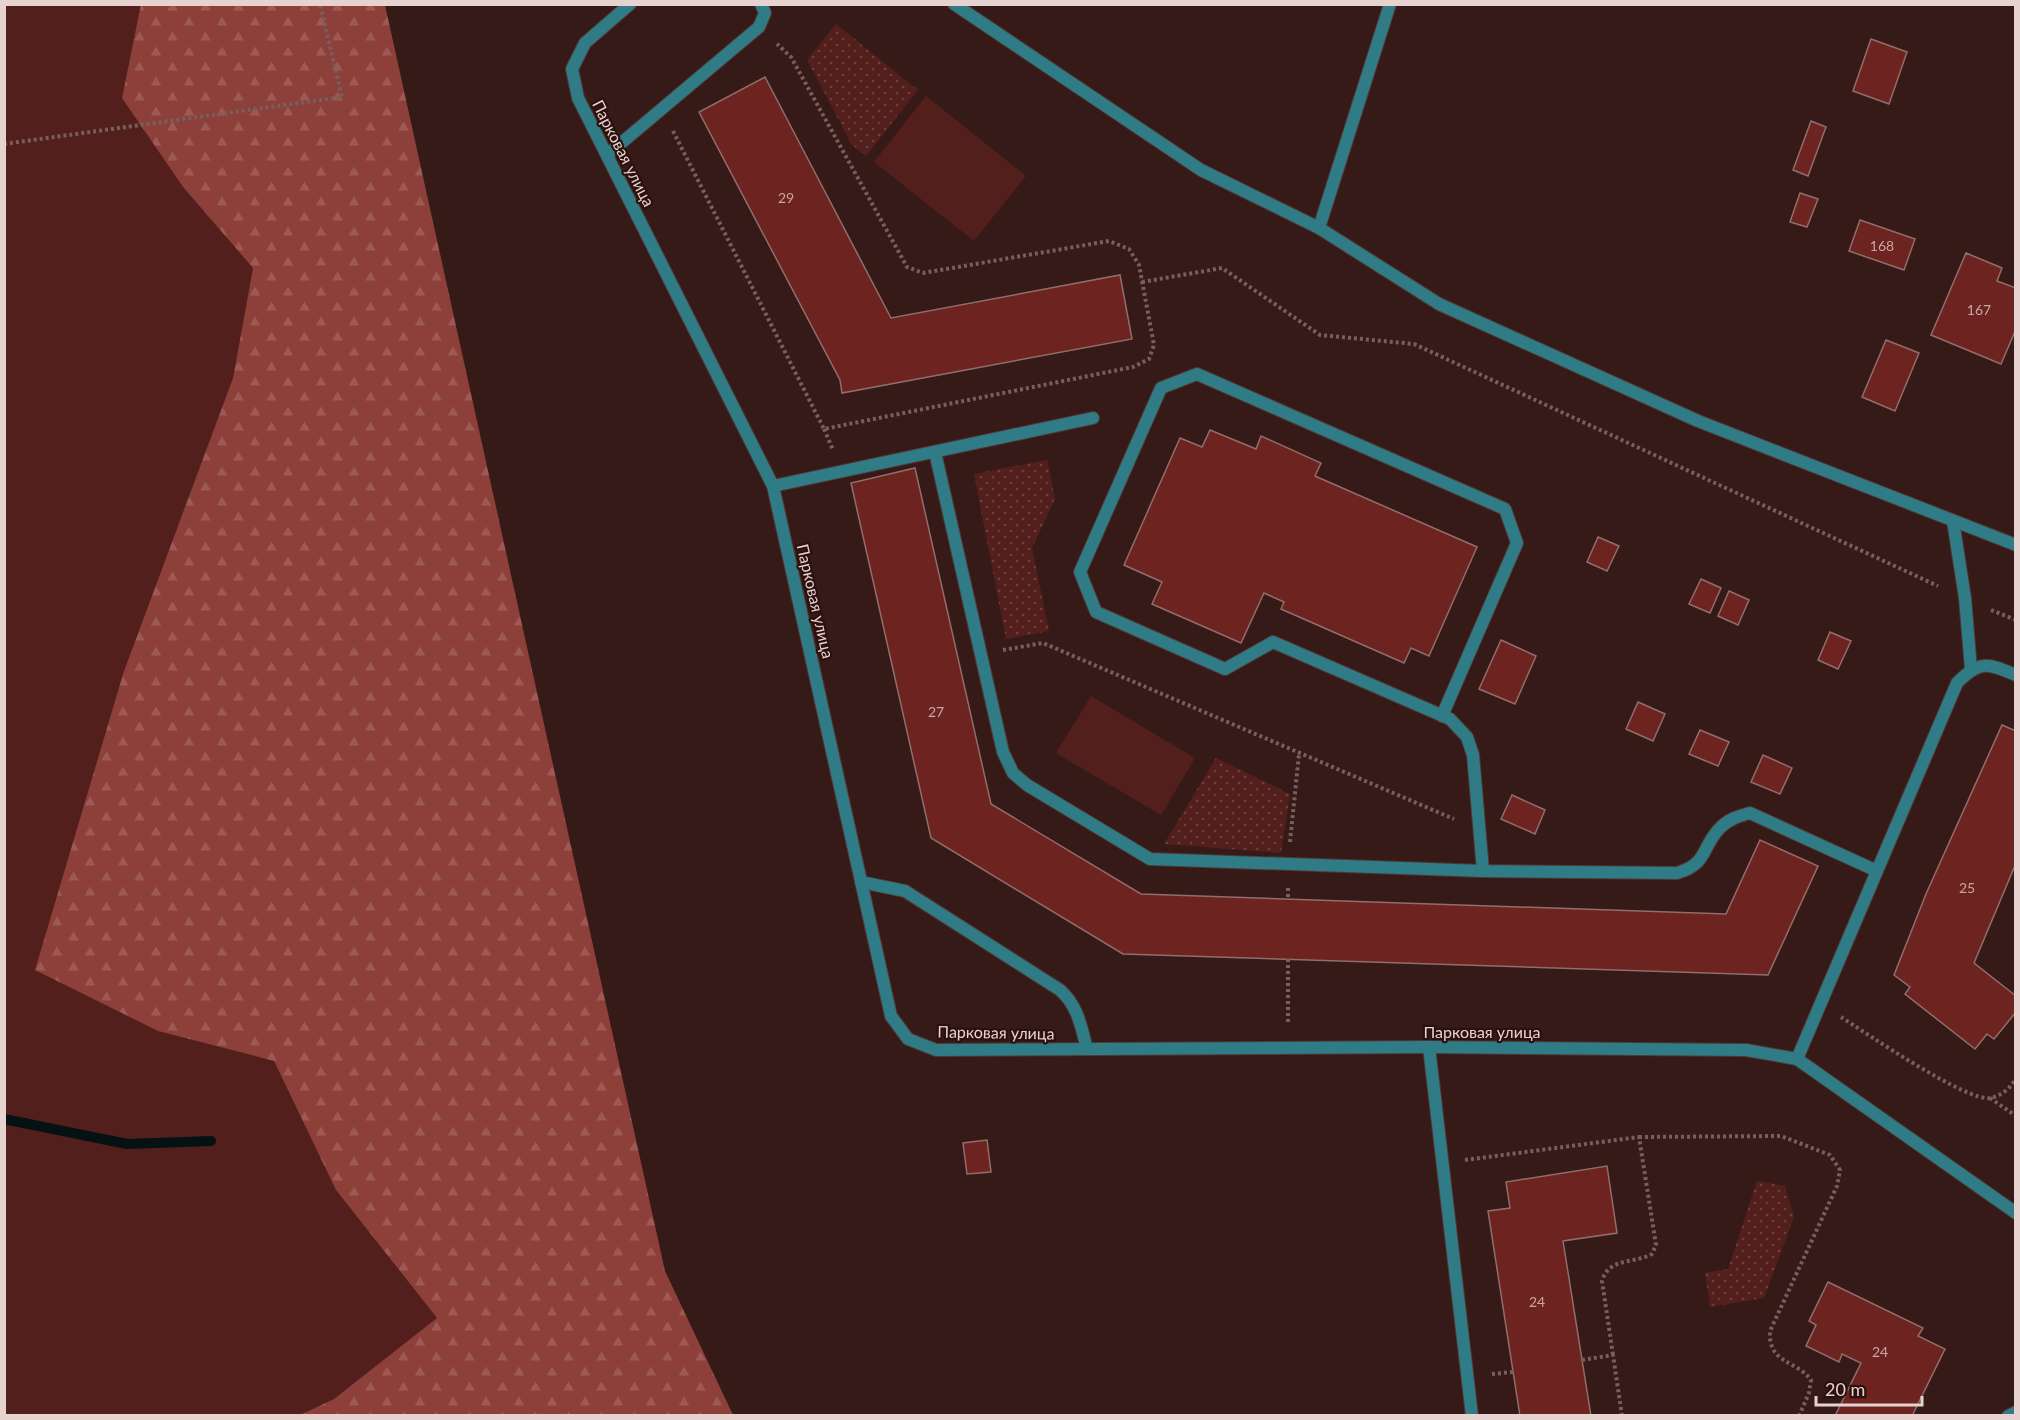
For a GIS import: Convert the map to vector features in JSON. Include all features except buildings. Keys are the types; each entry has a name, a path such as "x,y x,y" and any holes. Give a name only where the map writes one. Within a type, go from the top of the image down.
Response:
{"street":[{"name":"Парковая улица","path":"630,4 585,43 572,69 578,98 773,486 891,1016 908,1040 936,1050 1429,1047 1746,1050 1797,1059 2016,1213"},
{"path":"607,155 759,27 765,13 761,4"},
{"path":"954,4 1201,170 1319,228 1439,304 1698,421 2016,545"},
{"path":"1319,228 1390,4"},
{"path":"1442,716 1517,543 1504,509 1197,374 1161,388 1080,572 1096,612 1225,669 1273,642 1442,716 1450,719 1467,737 1473,755 1483,871"},
{"path":"773,486 1093,418"},
{"path":"935,452 1003,752 1013,773 1027,785 1150,860 1483,871 1677,873 1693,869 1702,859 1719,829 1734,818 1750,813 1876,871"},
{"path":"1953,521 1965,598 1971,669"},
{"path":"1797,1059 1957,683 1971,669 1990,664 2016,675"},
{"path":"861,882 905,891 1060,990 1071,999 1077,1011 1087,1049"},
{"path":"1429,1047 1472,1416"},
{"path":"2008,1416 2016,1412"}],"path":[{"path":"4,144 342,96 321,4"},
{"path":"662,108 824,429 1134,367 1149,359 1154,345 1139,265 1129,249 1109,241 923,273 907,267 791,57 759,27"},
{"path":"1142,282 1222,268 1320,335 1414,344 2016,620"},
{"path":"981,655 1043,643 1479,830"},
{"path":"1288,899 1288,863 1299,753"},
{"path":"1288,959 1288,1048"},
{"path":"1820,1004 1965,1093 1990,1098 2016,1116"},
{"path":"1990,1098 2012,1088 2016,1078"},
{"path":"1443,1163 1639,1137 1781,1136 1830,1155 1840,1170 1837,1186 1770,1331 1769,1345 1777,1357 1803,1369 1811,1380 1809,1393 1799,1416"},
{"path":"1622,1416 1602,1281 1605,1271 1614,1264 1643,1259 1652,1254 1656,1245 1639,1137"},
{"path":"1582,1360 1613,1355"}],"shaded area":[{"path":"5,5 141,5 122,98 183,187 253,268 233,378 124,671 158,1031 274,1061 336,1190 438,1319 334,1399 300,1415 5,1416"},
{"path":"836,24 918,90 866,156 852,145 807,60"},
{"path":"926,96 1026,176 974,241 874,162"},
{"path":"1047,460 1055,499 1032,548 1049,631 1006,639 974,474"},
{"path":"1091,696 1195,758 1161,815 1056,753"},
{"path":"1216,758 1290,794 1281,853 1164,844"},
{"path":"1757,1181 1785,1186 1794,1217 1764,1298 1710,1307 1705,1273 1728,1269"}],"green space":[{"path":"141,4 385,5 665,1271 733,1415 300,1415 334,1399 437,1318 336,1190 274,1061 158,1031 35,970 124,671 233,378 253,268 183,187 122,98"}],"waterway":[{"path":"4,1119 127,1144 211,1141"}]}
